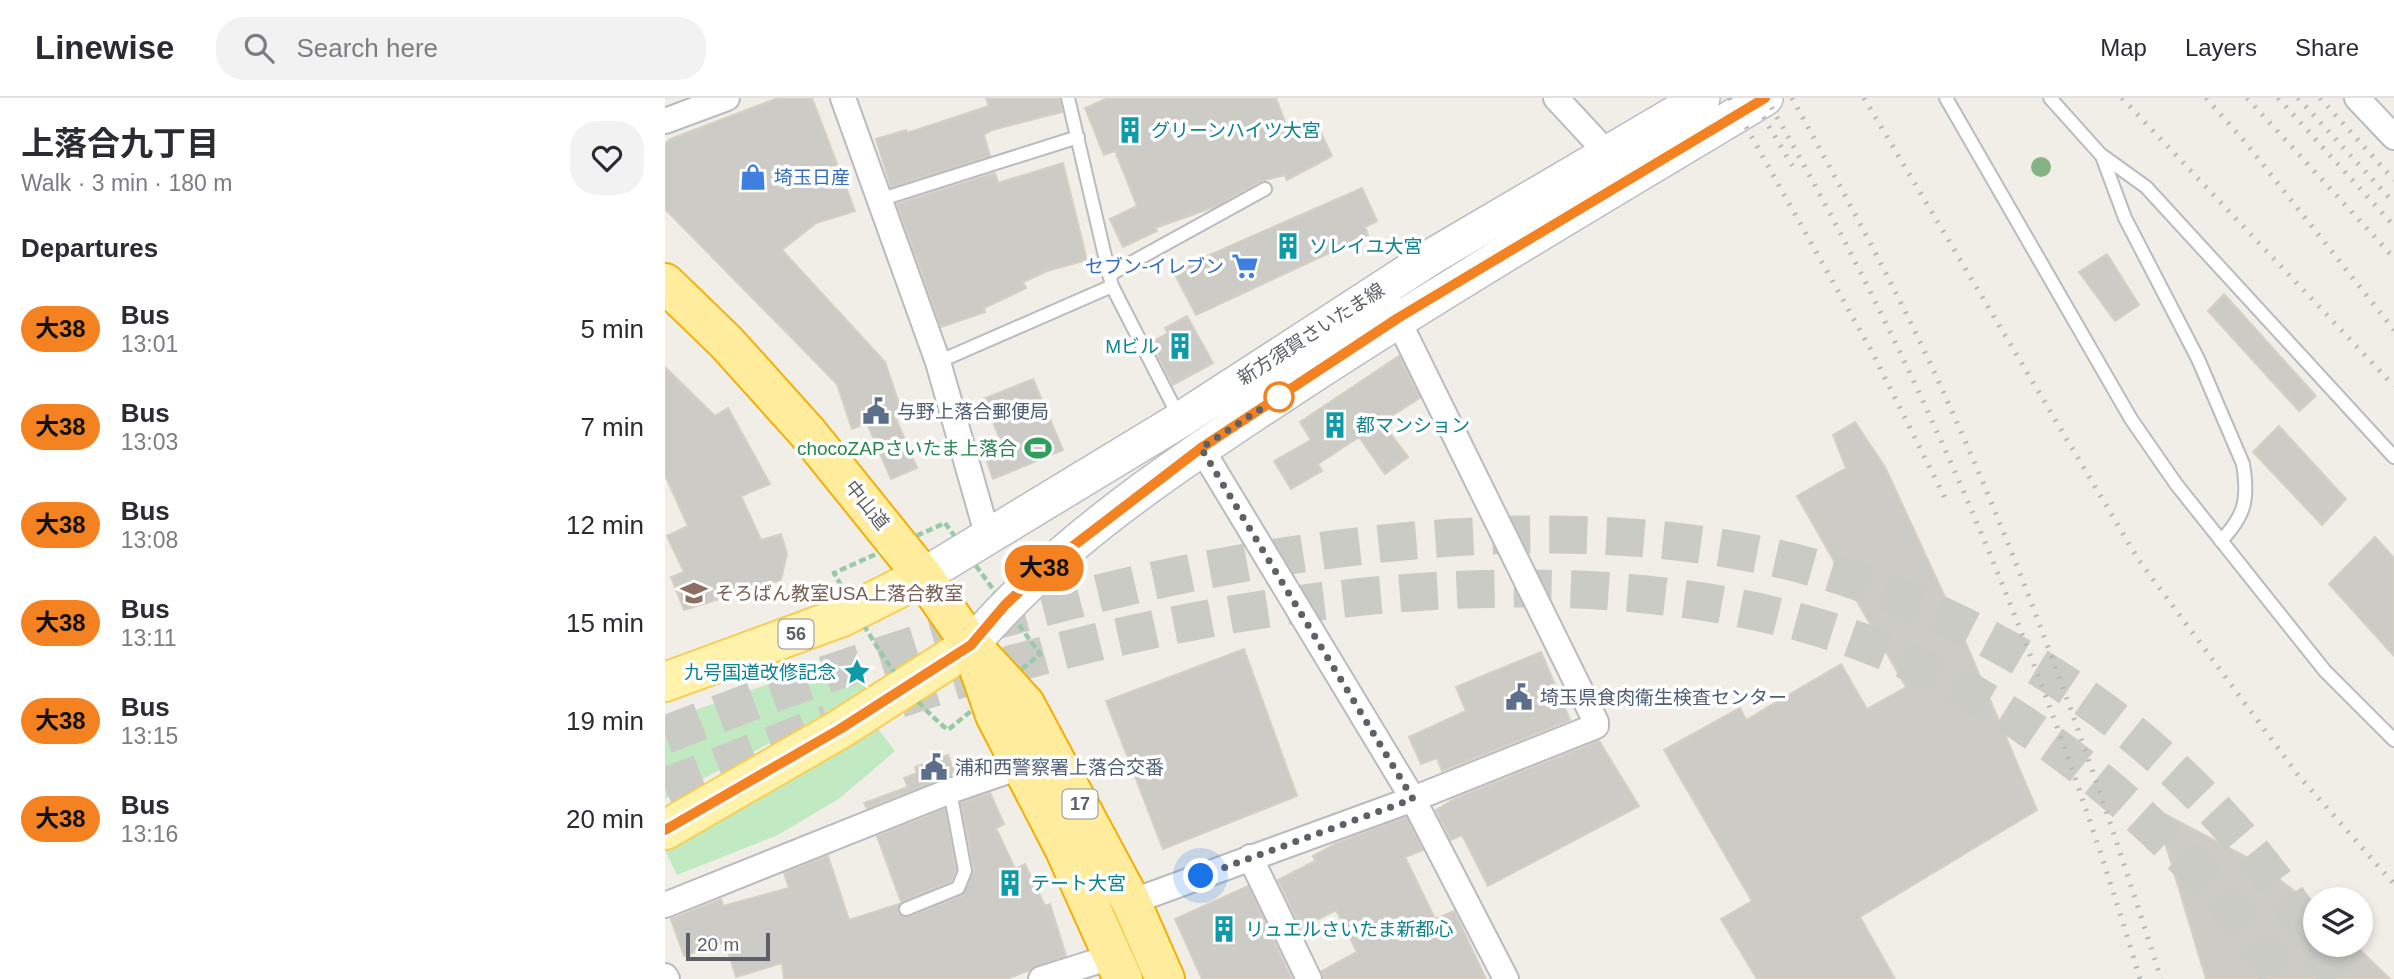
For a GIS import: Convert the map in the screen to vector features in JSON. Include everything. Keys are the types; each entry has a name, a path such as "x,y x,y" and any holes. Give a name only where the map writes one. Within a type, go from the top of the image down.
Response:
{"highway":[{"name":"中山道","path":"665,283 726,342 807,432 923,576 971,645 1025,704 1131,902 1165,979"},
{"name":"中山道","path":"971,645 995,715 1064,848 1118,967"}],"main road":[{"name":"新方須賀さいたま線","path":"923,576 1180,420 1383,288 1702,98"},
{"name":"新方須賀さいたま線","path":"971,645 1005,605 1043,569 1201,448 1398,318 1765,98"},
{"name":"56","path":"665,682 842,617 923,576"},
{"path":"665,830 840,729 971,645"}],"street":[{"path":"665,121 727,98"},
{"path":"843,98 882,199 938,362 988,537"},
{"path":"1556,98 1608,154"},
{"path":"2357,98 2394,137"},
{"path":"1131,902 1413,799 1595,726 1596,722 1383,288"},
{"path":"1201,448 1413,799 1506,979"},
{"path":"665,905 950,791 1020,767"},
{"path":"1250,858 1309,979"},
{"path":"1041,979 1118,967"}],"lane":[{"path":"1068,98 1079,136 1110,280 1180,420"},
{"path":"1946,98 2131,419 2221,541 2325,671 2394,740"},
{"path":"2050,98 2102,156 2146,187 2394,457"},
{"path":"882,199 1079,136"},
{"path":"2102,156 2125,218 2199,359 2243,464 2246,481 2243,509 2238,522 2221,541"},
{"path":"938,362 1110,280 1265,189"},
{"path":"906,908 958,888 965,872 950,791"}],"green space":[{"path":"855,653 847,663 864,686 879,685 665,799 665,721"},
{"path":"878,729 895,751 840,798 778,835 677,875 665,850"}],"building":[{"name":"埼玉日産","path":"778,98 812,98 855,211 816,223 782,250 885,362 902,412 894,414 917,468 891,479 867,423 852,429 837,384 665,209 665,144 670,139"},
{"path":"986,98 1059,98 1062,112 992,130 984,135 990,156 891,187 876,139 906,130 907,133 989,106"},
{"path":"1108,98 1276,98 1289,133 1315,120 1332,156 1287,180 1285,175 1261,181 1217,206 1155,228 1157,231 1123,247 1110,219 1137,206 1115,151 1104,155 1085,108"},
{"path":"1063,163 1087,260 1047,271 1023,282 1026,288 984,308 985,312 941,327 897,204 995,173 998,183"},
{"name":"ソレイユ大宮","path":"1362,188 1377,221 1365,227 1368,235 1196,315 1173,271"},
{"path":"2107,254 2139,305 2115,321 2079,272"},
{"path":"2224,294 2316,396 2299,411 2208,311"},
{"name":"Mビル","path":"1187,316 1213,363 1173,385 1156,352 1159,351 1154,341 1168,333 1165,328"},
{"path":"1399,356 1420,398 1382,422 1408,457 1385,474 1359,437 1318,464 1322,471 1291,489 1274,461 1311,440 1300,422"},
{"path":"665,367 715,416 728,408 770,484 741,496 761,540 781,534 787,554 781,580 684,610 671,577 684,572 667,536 688,526 665,475"},
{"path":"1033,379 1063,450 993,479 982,447 1001,441 983,399"},
{"path":"1855,422 1885,467 1962,634 2037,810 1860,917 1895,979 1757,979 1721,919 1752,901 1664,750 1740,708 1746,720 1841,664 1867,709 1906,687 1797,496 1846,468 1833,435"},
{"path":"2279,426 2346,499 2322,525 2253,452"},
{"path":"2375,537 2394,558 2394,656 2329,584"},
{"path":"1244,649 1297,796 1163,849 1106,701"},
{"path":"1541,652 1570,720 1442,771 1437,758 1421,764 1409,737 1466,711 1456,687"},
{"path":"1599,741 1639,806 1488,886 1462,835 1451,840 1436,810 1454,799"},
{"name":"浦和西警察署上落合交番","path":"948,755 955,774 867,808 864,803 908,787 904,778 917,773 915,767"},
{"path":"990,793 1004,824 996,828 1015,869 1025,864 1045,906 1050,904 1066,956 1007,979 784,979 782,963 736,977 725,942 684,956 671,919 721,899 723,906 789,888 784,873 828,856 849,920 899,904 898,913 909,917 962,896 974,870 961,803"},
{"path":"945,809 956,870 951,881 901,902 877,836"},
{"path":"2155,809 2258,863 2303,898 2303,957 2367,957 2390,979 2206,979"},
{"path":"1406,817 1423,850 1405,857 1435,919 1454,911 1486,979 1324,979 1322,971 1357,952 1336,910 1301,928 1278,880 1315,861 1313,856 1335,844"},
{"name":"リュエルさいたま新都心","path":"1248,886 1292,979 1202,979 1175,919"}],"tunnel":[{"path":"665,735 749,702 920,643 1093,595 1181,575 1360,546 1458,537 1555,534 1653,539 1751,553 1827,571 1900,597 1970,629 2038,667 2119,723 2193,787 2258,860 2303,922"},
{"path":"899,699 1007,665 1123,636 1244,612 1368,596 1492,589 1615,592 1732,607 1842,635 1884,651 1963,688 2038,734 2108,788 2180,854 2235,913 2281,979"},
{"path":"665,787 829,723"},
{"path":"2325,957 2339,979"}],"railway":[{"path":"1730,98 1871,350 1945,498"},
{"path":"1752,98 1795,170"},
{"path":"1766,98 1879,309 1979,528 2066,751 2140,979"},
{"path":"1792,98 1907,315 1974,461 2061,681 2161,979"},
{"path":"1864,98 2138,559 2298,775 2394,884"},
{"path":"2122,98 2394,386"},
{"path":"2206,98 2245,142 2394,330"},
{"path":"2247,98 2394,258"},
{"path":"2278,98 2394,226"},
{"path":"2298,98 2394,203"},
{"path":"2320,98 2394,180"}],"bus line":[{"name":"大38","path":"665,830 840,729 971,645 1005,605 1043,569 1201,448 1398,318 1765,98"}],"place":[{"name":"グリーンハイツ大宮","path":"1130,130"},
{"name":"埼玉日産","path":"753,177"},
{"name":"ソレイユ大宮","path":"1288,246"},
{"name":"セブン-イレブン","path":"1245,266"},
{"name":"Mビル","path":"1180,346"},
{"name":"与野上落合郵便局","path":"876,411"},
{"name":"都マンション","path":"1335,425"},
{"name":"chocoZAPさいたま上落合","path":"1038,448"},
{"name":"そろばん教室USA上落合教室","path":"694,593"},
{"name":"九号国道改修記念","path":"857,672"},
{"name":"埼玉県食肉衛生検査センター","path":"1519,697"},
{"name":"浦和西警察署上落合交番","path":"934,767"},
{"name":"テート大宮","path":"1010,883"},
{"name":"リュエルさいたま新都心","path":"1224,929"}],"route":[{"path":"1201,876 1413,799 1201,448 1288,391 1279,397"}]}
